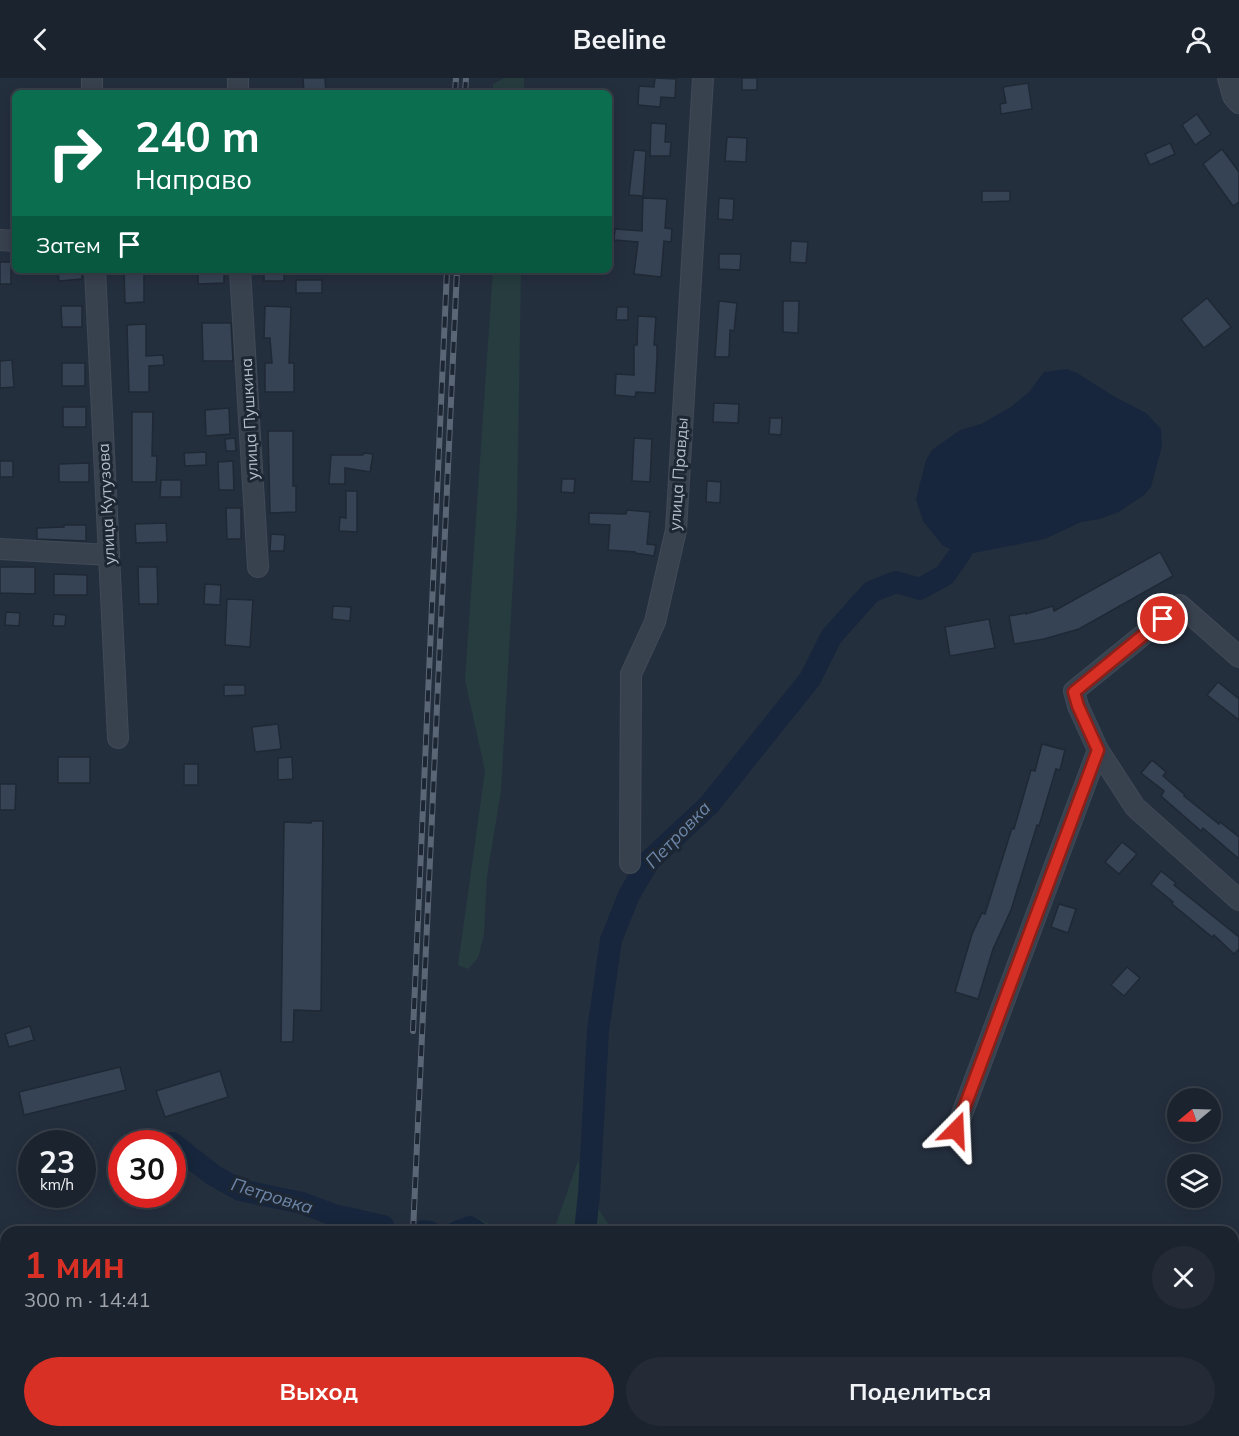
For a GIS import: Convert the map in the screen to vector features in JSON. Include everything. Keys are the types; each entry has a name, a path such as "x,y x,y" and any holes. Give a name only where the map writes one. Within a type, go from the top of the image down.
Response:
{"street":[{"name":"улица Правды","path":"630,863 631,674 656,622 676,530 703,78"},
{"path":"1228,78 1233,96 1239,103"},
{"name":"улица Кутузова","path":"95,273 118,738"},
{"name":"улица Пушкина","path":"240,273 258,567"},
{"path":"0,549 109,555"},
{"path":"1239,657 1180,605 1074,692 1098,750 1135,807 1239,900"},
{"path":"956,1130 1098,750"}],"green space":[{"path":"504,78 524,78 524,90 493,90 493,84"},
{"path":"493,273 521,273 517,510 501,791 487,876 484,934 478,958 468,969 458,965 485,771 465,680"},
{"path":"578,1161 599,1210 610,1226 555,1226"},
{"path":"475,1217 494,1226 469,1226"}],"water":[{"path":"1067,369 1146,413 1161,429 1162,446 1151,487 1144,495 1119,512 1100,519 1081,522 1045,539 974,553 943,546 923,521 916,499 926,460 932,450 960,430 981,424 1011,407 1029,392 1044,372"}],"building":[{"path":"303,78 325,78 326,90 304,90"},
{"path":"655,78 676,79 675,98 661,97 660,107 638,105 639,86 654,87"},
{"path":"742,78 757,78 757,90 742,90"},
{"path":"1028,83 1032,109 1001,114 1000,104 1006,103 1003,87"},
{"path":"1197,114 1211,134 1195,145 1182,125"},
{"path":"651,123 666,124 665,142 671,142 670,156 650,156"},
{"path":"727,137 747,138 746,162 725,161"},
{"path":"1170,143 1175,154 1150,165 1145,154"},
{"path":"1222,149 1239,172 1239,202 1233,206 1203,164"},
{"path":"634,150 646,151 643,196 629,195"},
{"path":"982,191 1010,191 1010,201 982,202"},
{"path":"643,198 667,199 665,228 672,229 671,242 664,241 661,277 634,274 638,242 614,240 615,229 642,231"},
{"path":"719,198 734,199 733,220 718,219"},
{"path":"791,241 808,242 806,263 790,262"},
{"path":"719,254 741,254 740,270 719,269"},
{"path":"0,262 11,262 11,284 0,284"},
{"path":"58,273 82,273 82,279 59,281"},
{"path":"124,273 144,273 144,302 125,303"},
{"path":"198,273 224,273 224,283 198,284"},
{"path":"264,273 284,273 284,281 264,281"},
{"path":"296,280 322,280 322,293 296,293"},
{"path":"1207,298 1231,327 1204,348 1181,319"},
{"path":"719,301 737,303 734,331 730,330 729,357 715,357"},
{"path":"783,301 799,301 798,333 783,332"},
{"path":"61,306 82,306 82,327 62,327"},
{"path":"265,306 291,307 289,363 294,363 294,392 265,392 265,363 272,363 270,338 264,338"},
{"path":"617,307 628,307 628,320 616,320"},
{"path":"638,316 656,317 655,393 636,392 635,397 615,395 616,374 634,375 634,345 637,345"},
{"path":"202,323 231,323 233,361 203,361"},
{"path":"146,324 146,356 163,355 164,365 149,366 149,392 129,392 127,325"},
{"path":"12,360 14,387 0,388 0,361"},
{"path":"62,363 85,363 85,386 62,386"},
{"path":"714,403 739,404 738,423 713,422"},
{"path":"63,407 86,407 86,427 63,427"},
{"path":"229,408 230,434 206,436 205,410"},
{"path":"132,412 153,412 152,456 157,456 156,482 132,482"},
{"path":"770,418 782,418 781,435 769,434"},
{"path":"268,431 293,431 293,486 296,486 296,512 270,513"},
{"path":"235,438 236,451 226,451 225,439"},
{"path":"634,438 652,439 650,482 632,481"},
{"path":"206,452 206,465 185,466 184,453"},
{"path":"364,453 373,454 370,472 345,468 345,484 329,484 331,455 363,455"},
{"path":"0,461 13,461 13,477 0,477"},
{"path":"233,461 234,490 219,490 218,462"},
{"path":"89,463 89,482 59,482 59,464"},
{"path":"562,479 575,479 574,493 561,492"},
{"path":"161,480 181,480 181,497 160,497"},
{"path":"707,481 721,482 720,503 706,502"},
{"path":"346,491 357,491 357,532 339,531 340,517 346,518"},
{"path":"226,508 241,508 241,539 227,539"},
{"path":"627,510 650,512 647,544 656,545 654,556 608,550 610,525 589,524 589,513 626,514"},
{"path":"166,523 167,542 136,543 135,524"},
{"path":"64,525 86,525 86,541 37,539 37,528 64,527"},
{"path":"271,534 285,535 284,551 270,551"},
{"path":"1160,552 1173,576 1079,629 1044,639 1014,644 1009,616 1026,614 1053,606 1054,611"},
{"path":"0,567 35,567 35,594 0,593"},
{"path":"138,567 157,567 158,604 139,604"},
{"path":"54,574 87,575 87,595 54,595"},
{"path":"205,584 221,585 220,605 204,604"},
{"path":"227,599 253,600 250,647 225,645"},
{"path":"333,606 351,607 350,621 332,619"},
{"path":"6,612 20,613 19,626 5,625"},
{"path":"54,614 66,615 65,626 53,626"},
{"path":"989,619 995,648 950,656 945,627"},
{"path":"1218,682 1239,699 1239,720 1207,695"},
{"path":"224,685 245,685 245,695 224,696"},
{"path":"278,724 281,749 255,752 252,727"},
{"path":"1042,744 1065,750 1060,770 1056,769 1011,910 993,949 978,999 955,992 972,934 982,913 985,914 1031,770 1035,771"},
{"path":"58,757 90,757 90,783 58,783"},
{"path":"292,757 293,779 278,780 278,758"},
{"path":"1152,760 1166,772 1163,776 1184,796 1239,837 1239,859 1203,828 1201,831 1161,796 1164,791 1141,773"},
{"path":"184,764 198,764 198,785 184,785"},
{"path":"0,784 16,784 15,810 0,810"},
{"path":"311,821 323,821 321,1011 294,1010 293,1042 281,1042 284,822 311,823"},
{"path":"1122,842 1137,854 1119,874 1105,862"},
{"path":"1161,871 1176,883 1174,885 1239,937 1239,949 1234,954 1151,884"},
{"path":"1059,904 1076,909 1068,933 1051,927"},
{"path":"1127,967 1140,978 1124,996 1111,985"},
{"path":"30,1026 34,1040 9,1047 5,1034"},
{"path":"120,1067 126,1090 24,1115 19,1092"},
{"path":"220,1071 228,1097 165,1117 156,1091"}],"waterway":[{"name":"Петровка","path":"586,1226 598,1031 611,940 629,895 649,861 709,805 810,679 831,637 871,592 896,582 920,589 945,575 961,552"},
{"name":"Петровка","path":"186,1154 213,1175 240,1190 302,1203 334,1215 383,1226"}],"railway":[{"path":"455,90 456,78"},
{"path":"465,90 466,78"},
{"path":"413,1031 447,273"},
{"path":"413,1226 457,273"}],"route":[{"path":"956,1130 1098,750 1074,692 1163,619"}]}
